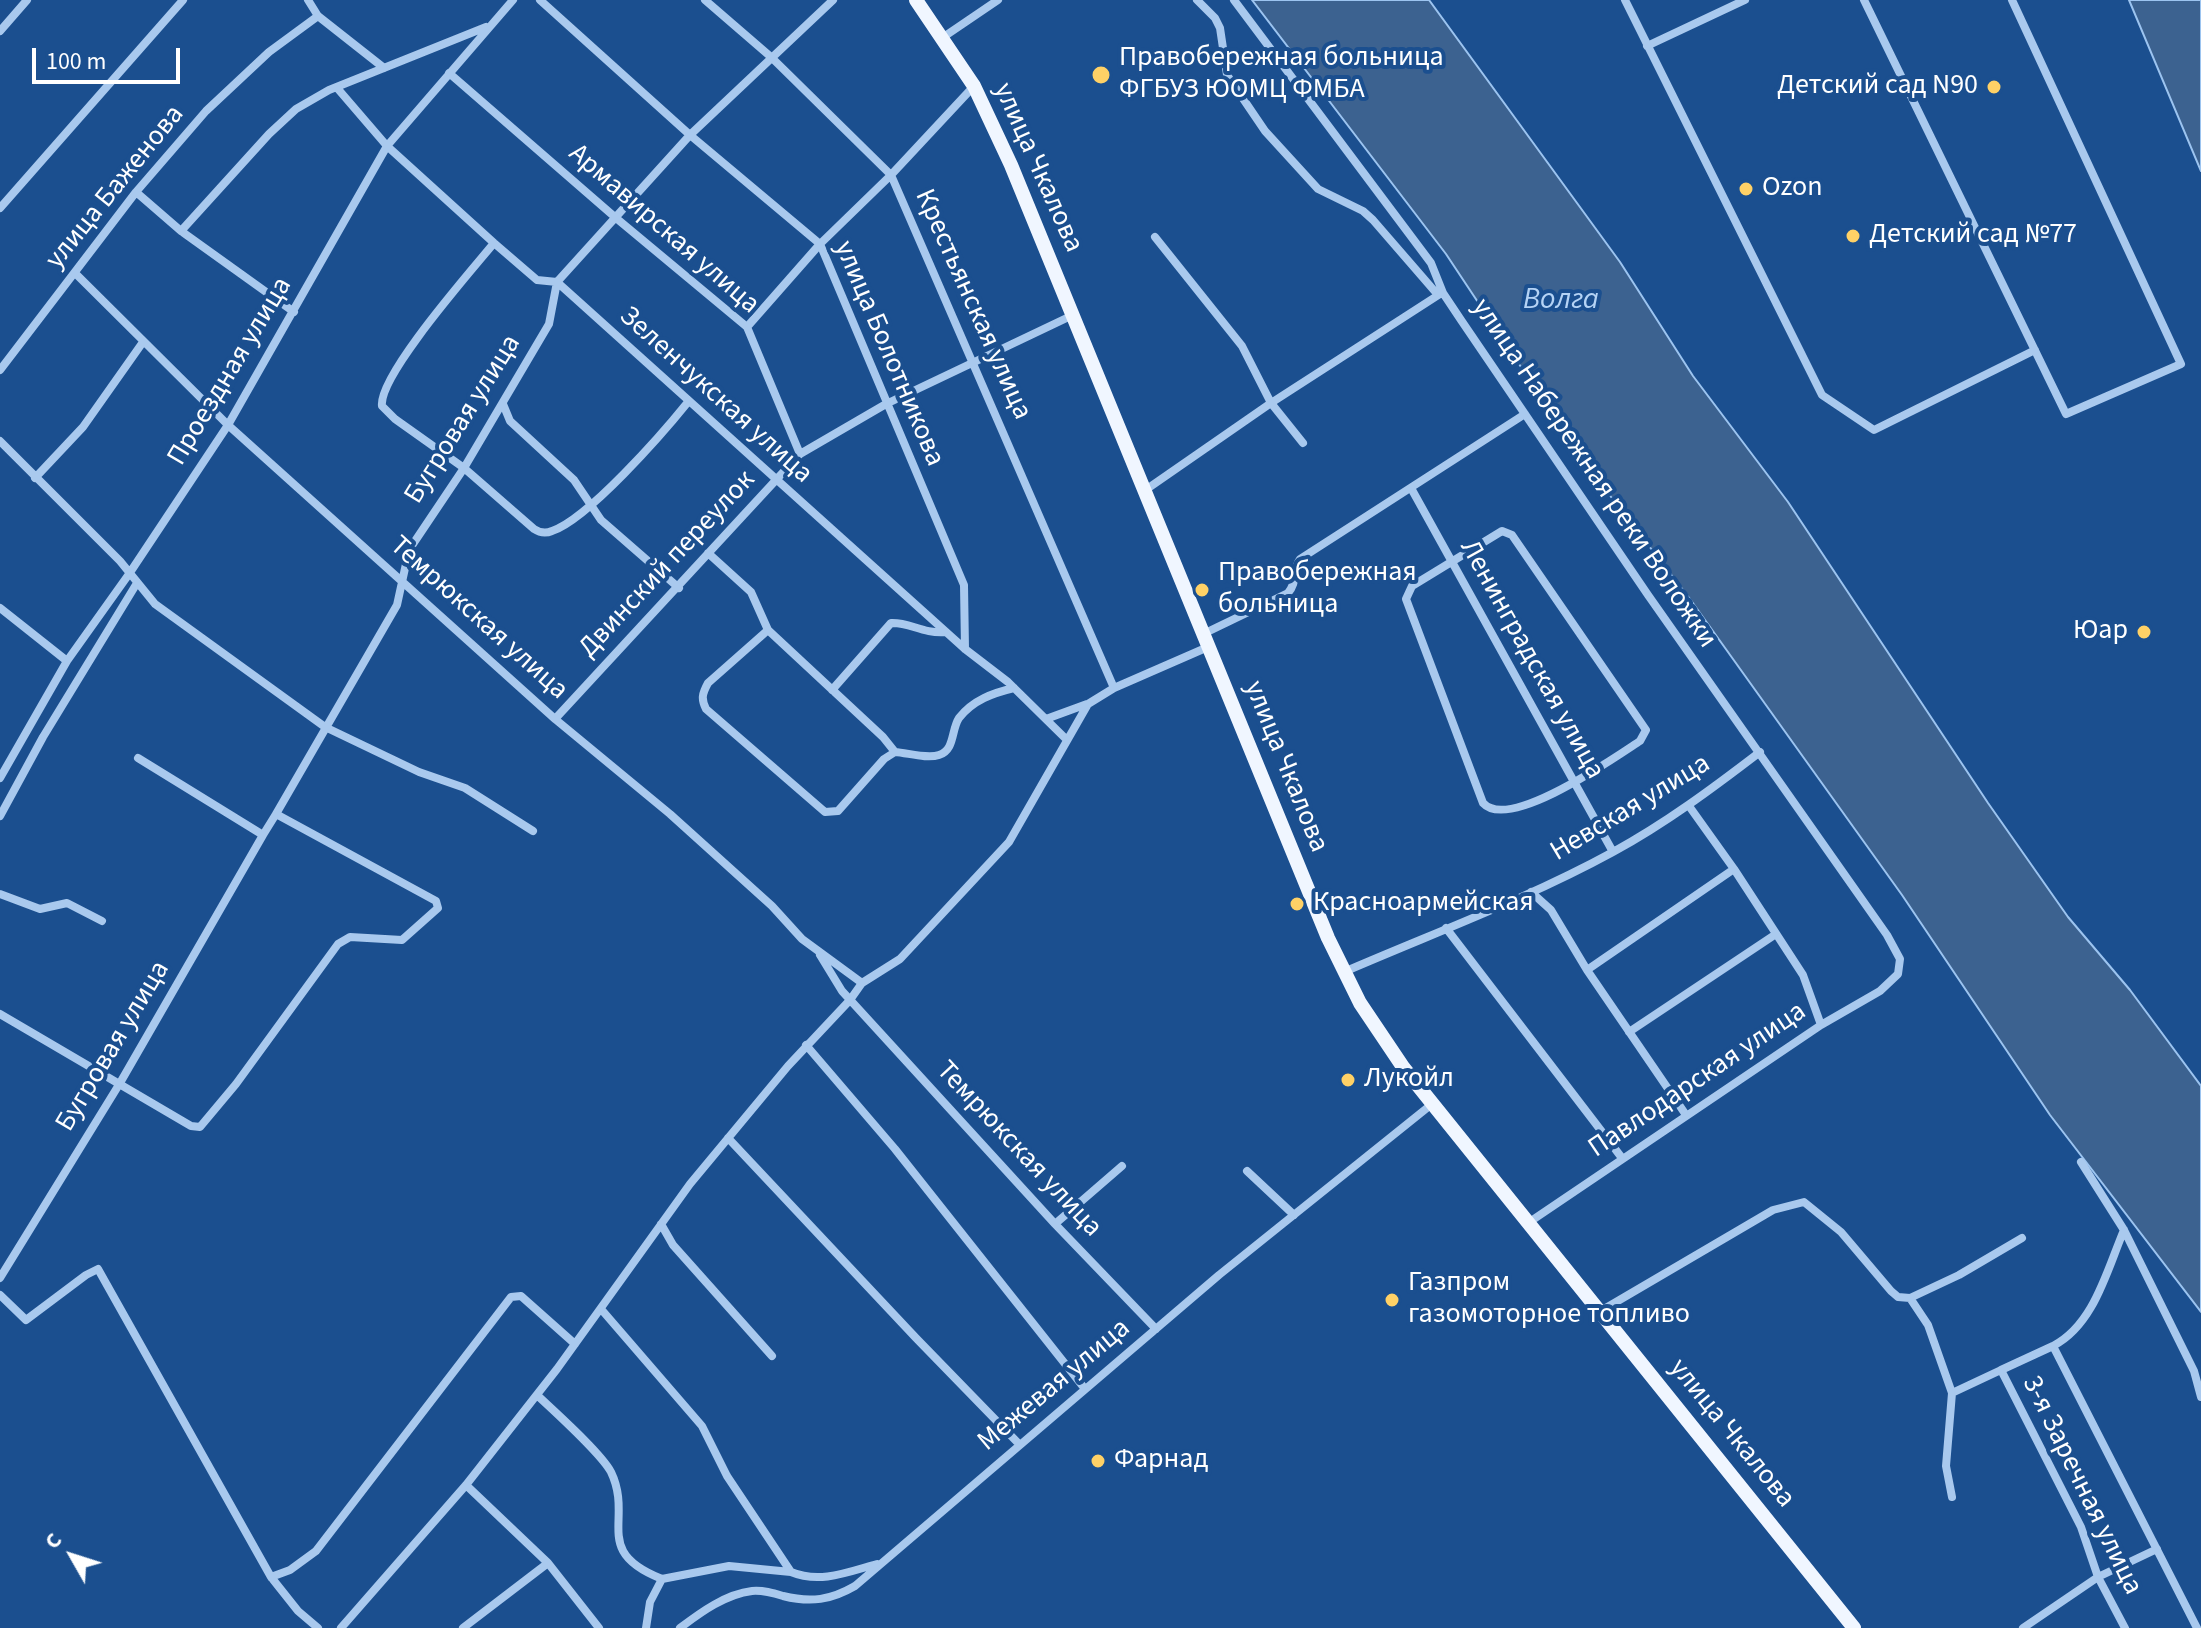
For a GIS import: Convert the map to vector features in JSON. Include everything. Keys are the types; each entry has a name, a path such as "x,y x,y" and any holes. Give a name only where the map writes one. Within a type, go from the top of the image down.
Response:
{"main road":[{"name":"улица Чкалова","path":"916,0 974,86 1011,165 1281,826 1344,972 1385,1041 1432,1104 1854,1628"}],"street":[{"path":"0,31 27,0"},
{"path":"2,202 183,0"},
{"path":"308,0 318,16 384,68"},
{"name":"Проездная улица","path":"0,778 3,766 67,661 228,425 387,146 513,0"},
{"name":"улица Болотникова","path":"540,0 690,135 820,244 964,585 965,649"},
{"name":"Крестьянская улица","path":"705,0 771,57 891,175 1114,688"},
{"path":"557,282 690,135 833,0"},
{"path":"942,38 998,0"},
{"path":"1144,491 1271,403 1440,294 1373,220 1363,211 1318,189 1265,131 1227,75 1220,28 1215,18 1197,0"},
{"name":"улица Набережная реки Воложки","path":"1234,0 1431,263 1440,294 1887,935 1900,959 1901,969 1895,979"},
{"path":"1625,0 1822,395 1874,430 2035,350"},
{"path":"1647,46 1745,0"},
{"path":"1864,0 2066,414 2181,364 2012,0"},
{"name":"улица Баженова","path":"0,370 136,192 206,111 269,52 318,16"},
{"path":"181,231 281,121 329,90 338,89 490,25"},
{"name":"Армавирская улица","path":"449,73 747,327 800,454"},
{"path":"747,327 820,244 891,175 974,86"},
{"name":"Зеленчукская улица","path":"338,89 387,146 494,243 537,280 557,282 965,649 1014,688 1066,739"},
{"path":"136,192 181,231 294,312"},
{"path":"1155,237 1242,346 1271,403 1303,443"},
{"path":"494,243 424,329 381,399 382,406 395,419 464,468 538,532 556,529 590,504 657,441 688,402"},
{"name":"Темрюкская улица","path":"76,274 228,425 555,719 670,814 817,950 862,983"},
{"name":"Бугровая улица","path":"325,727 397,605 409,550 464,468 549,324 557,282"},
{"name":"Двинский переулок","path":"555,719 800,454 886,404 1073,315"},
{"path":"35,478 83,427 143,342"},
{"path":"503,404 510,421 574,480 601,520 679,588"},
{"path":"1046,719 1088,704 1288,593 1295,584 1294,568 1300,559 1525,414"},
{"path":"0,441 120,561 155,604 325,727 419,772 465,788 533,831"},
{"name":"Ленинградская улица","path":"1411,488 1573,785 1613,852"},
{"path":"1502,531 1510,533 1645,726 1646,734 1640,741 1573,785 1507,810 1495,810 1483,803 1406,599 1412,586 1452,562 1502,531"},
{"path":"708,553 751,592 768,630 883,737 895,752"},
{"path":"0,816 43,737 137,583"},
{"path":"0,608 67,661"},
{"path":"832,690 891,623 901,623 921,632 946,632"},
{"path":"768,630 708,683 702,694 703,702 706,709 821,810 830,813 838,811 884,759 895,752 935,757 943,754 950,747 959,719 969,708 986,695 1014,688"},
{"path":"341,1628 466,1485 537,1395 661,1224 806,1045 850,1000 862,983 900,959 1009,842 1088,704"},
{"path":"0,1014 191,1126 204,1125 338,944 350,937 402,940 436,910 438,904 276,814 325,727"},
{"name":"Невская улица","path":"1344,972 1531,892 1613,852 1689,806 1760,752"},
{"path":"138,758 263,835"},
{"path":"1689,806 1803,975 1821,1025"},
{"name":"Бугровая улица","path":"0,1278 120,1083 276,814"},
{"path":"1587,970 1734,869"},
{"path":"1531,892 1551,910 1587,970 1686,1115"},
{"path":"0,894 40,909 67,903 102,921"},
{"path":"1446,928 1622,1158"},
{"path":"1629,1032 1776,934"},
{"name":"Темрюкская улица","path":"817,950 850,1000 1055,1224 1156,1329"},
{"name":"Павлодарская улица","path":"1527,1223 1821,1025 1895,979"},
{"path":"806,1045 895,1149 1085,1389"},
{"name":"Межевая улица","path":"680,1628 703,1611 737,1594 754,1591 810,1600 838,1596 855,1586 1156,1329 1432,1104"},
{"path":"728,1138 1020,1445"},
{"path":"2081,1162 2124,1230 2197,1371 2201,1397"},
{"path":"1055,1224 1122,1166"},
{"path":"1247,1171 1294,1215"},
{"path":"1599,1312 1773,1210 1804,1202 1841,1232 1898,1297 1910,1298 1959,1275 2022,1238"},
{"path":"661,1224 673,1245 772,1356"},
{"name":"3-я Заречная улица","path":"2124,1230 2074,1332 2053,1346 2001,1370 2081,1527 2098,1577 2125,1628"},
{"path":"0,1295 26,1320 98,1269 271,1577 298,1611 318,1628"},
{"path":"271,1577 290,1570 316,1551 511,1297 521,1296 575,1344"},
{"path":"1910,1298 1928,1325 1952,1393 1946,1466 1952,1497"},
{"path":"601,1309 702,1426 727,1476 791,1572"},
{"path":"2053,1346 2197,1628"},
{"path":"1952,1393 2001,1370"},
{"path":"537,1395 610,1470 617,1494 617,1530 624,1554 643,1572 662,1579 729,1566 827,1577 882,1563"},
{"path":"466,1485 548,1563 599,1628"},
{"path":"2023,1628 2098,1577 2157,1549"},
{"path":"463,1628 548,1563"},
{"path":"646,1628 650,1602 662,1579"}],"water":[{"name":"Волга","path":"1252,0 1429,0 1620,262 1693,376 1788,502 1988,803 2068,917 2130,990 2201,1086 2201,1312 2050,1115 1902,895 1690,599 1584,462 1446,254"},
{"path":"2129,0 2201,0 2201,171"}],"place":[{"name":"Правобережная больница ФГБУЗ ЮОМЦ ФМБА","path":"1101,75"},
{"name":"Детский сад N90","path":"1994,87"},
{"name":"Ozon","path":"1746,189"},
{"name":"Детский сад №77","path":"1853,236"},
{"name":"Правобережная больница","path":"1202,590"},
{"name":"Юар","path":"2144,632"},
{"name":"Красноармейская","path":"1297,904"},
{"name":"Лукойл","path":"1348,1080"},
{"name":"Газпром газомоторное топливо","path":"1392,1300"},
{"name":"Фарнад","path":"1098,1461"}]}
